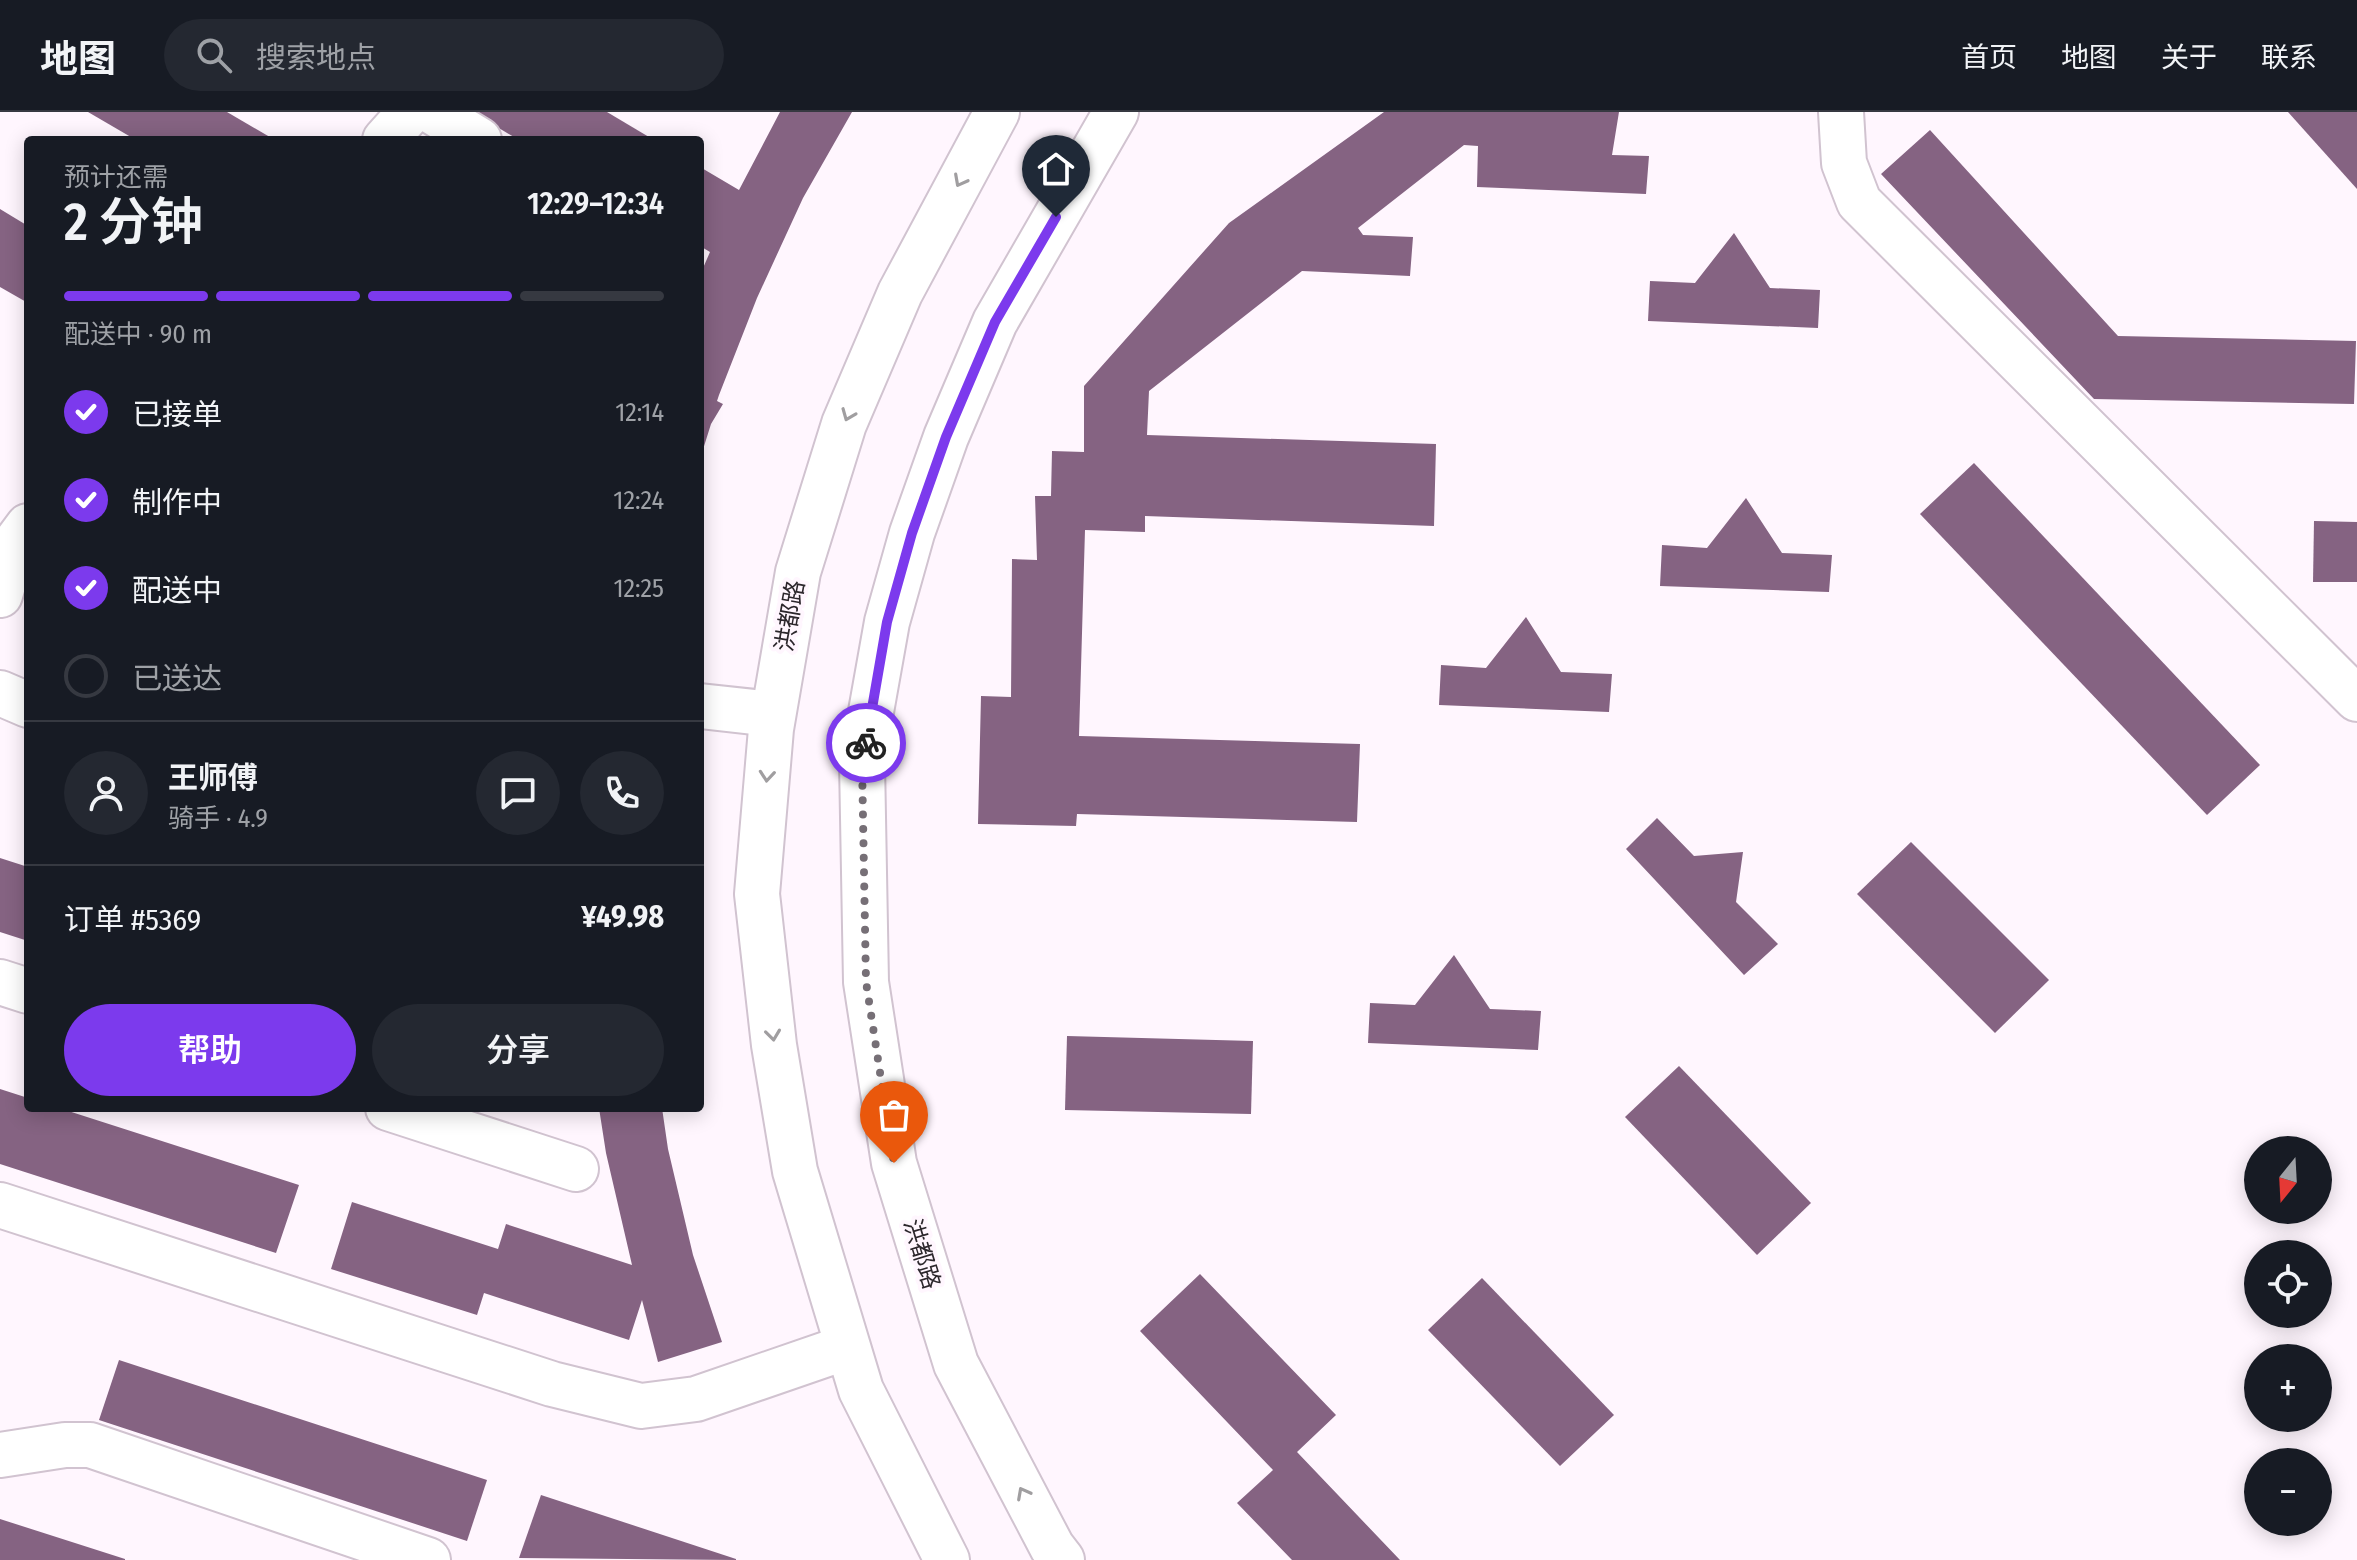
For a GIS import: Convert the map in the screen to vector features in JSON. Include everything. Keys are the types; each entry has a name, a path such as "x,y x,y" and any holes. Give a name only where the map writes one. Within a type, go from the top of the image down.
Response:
{"main road":[{"path":"389,136 410,112"},
{"path":"433,112 472,136"},
{"name":"洪都路","path":"947,1560 861,1390 795,1171 774,1045 757,894 773,714 798,572 844,424 900,293 997,112"},
{"name":"洪都路","path":"1062,1560 1052,1547 956,1364 894,1163 866,982 862,762 887,622 912,533 946,437 995,322 1116,112"},
{"path":"1841,112 1844,163 1859,202 2357,699"},
{"path":"0,595 15,535"},
{"path":"0,693 24,703"},
{"path":"704,706 773,714"},
{"path":"0,982 24,990"},
{"path":"400,1112 576,1169"},
{"path":"0,1205 552,1384 641,1406 696,1399 847,1347"},
{"path":"0,1455 65,1445 90,1445 428,1560"}],"building":[{"path":"88,112 227,112 268,136 129,136"},
{"path":"472,112 607,112 647,136 512,136"},
{"path":"780,112 852,112 803,198 757,298 717,401 723,404 711,424 704,446 704,266 710,252 704,248 704,169 739,190"},
{"path":"1384,112 1619,112 1612,155 1649,156 1646,194 1477,187 1478,146 1464,145 1358,228 1363,235 1413,237 1410,276 1302,271 1149,391 1147,435 1436,444 1434,526 1145,516 1145,532 1085,530 1079,736 1360,744 1357,822 1077,814 1076,826 978,824 981,696 1011,697 1012,559 1037,560 1035,496 1051,496 1052,451 1084,452 1084,386 1229,223"},
{"path":"2288,112 2357,112 2357,189"},
{"path":"1930,130 2118,336 2356,341 2354,404 2094,399 1881,174"},
{"path":"0,209 24,224 24,301 0,287"},
{"path":"1734,233 1770,288 1820,290 1818,328 1648,321 1650,281 1695,283"},
{"path":"1974,463 2260,765 2207,815 1920,514"},
{"path":"1746,498 1782,553 1832,555 1829,592 1660,586 1662,545 1707,548"},
{"path":"2314,521 2357,522 2357,582 2313,582"},
{"path":"1526,617 1561,672 1612,674 1609,712 1439,705 1441,665 1486,668"},
{"path":"1657,818 1694,856 1743,852 1736,902 1778,944 1744,975 1626,849"},
{"path":"1911,842 2049,980 1995,1033 1857,894"},
{"path":"0,858 24,866 24,940 0,932"},
{"path":"1454,955 1490,1009 1541,1011 1538,1050 1368,1043 1370,1003 1415,1005"},
{"path":"1067,1036 1253,1041 1251,1114 1065,1110"},
{"path":"1679,1066 1811,1203 1757,1255 1625,1117"},
{"path":"0,1089 24,1097 24,1112 71,1112 299,1185 276,1253 0,1164"},
{"path":"600,1112 663,1112 668,1149 693,1255 722,1342 658,1362 642,1300 629,1340 484,1293 477,1315 331,1269 352,1202 498,1249 506,1224 632,1265"},
{"path":"1200,1274 1336,1415 1297,1452 1400,1560 1292,1560 1237,1503 1273,1470 1140,1331"},
{"path":"1482,1278 1614,1415 1560,1466 1428,1330"},
{"path":"119,1360 487,1480 467,1541 99,1420"},
{"path":"541,1495 736,1559 736,1560 519,1558"},
{"path":"0,1519 125,1559 125,1560 0,1560"}],"way so far":[{"path":"866,743 862,762 866,982 894,1163"}],"route":[{"path":"866,743 887,622 912,533 946,437 995,322 1056,217"}]}
